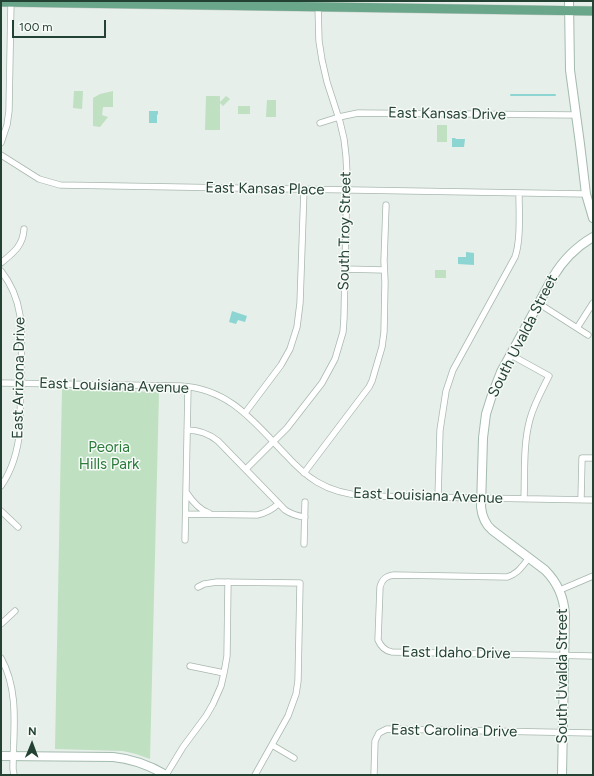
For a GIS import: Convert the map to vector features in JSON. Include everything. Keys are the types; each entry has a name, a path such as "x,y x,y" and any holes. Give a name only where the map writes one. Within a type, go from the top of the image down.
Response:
{"main road":[{"path":"1,2 569,6 593,11"}],"street":[{"path":"1,143 7,125 9,111 11,1"},
{"name":"South Troy Street","path":"246,469 294,420 322,383 335,358 341,340 344,318 346,190 345,148 339,117 327,82 322,60 319,41 318,4"},
{"path":"569,6 569,64 586,194 593,218"},
{"name":"East Kansas Drive","path":"320,123 358,113 576,115"},
{"name":"East Kansas Place","path":"1,155 39,179 60,185 586,194"},
{"path":"245,413 281,365 290,349 296,332 300,303 304,189"},
{"path":"438,497 440,430 448,382 453,370 515,257 518,240 519,193"},
{"path":"304,472 343,422 372,381 384,336 386,205"},
{"path":"1,263 13,253 20,244 23,239 24,229"},
{"name":"South Uvalda Street","path":"562,775 565,609 563,597 550,575 489,527 482,515 482,446 484,423 492,395 510,355 538,303 564,260 579,245 593,237"},
{"path":"345,269 384,270"},
{"name":"East Arizona Drive","path":"1,271 14,293 20,314 22,336 19,443 13,464 1,486"},
{"path":"538,303 588,335"},
{"path":"577,328 593,303"},
{"path":"510,355 549,376 530,419 527,434 524,499"},
{"name":"East Louisiana Avenue","path":"1,382 188,386 209,391 221,396 245,413 304,472 317,482 346,494 367,496 593,500"},
{"path":"185,540 188,386"},
{"path":"188,430 205,432 212,436 246,469 278,504 291,514 304,517"},
{"path":"581,500 582,458 593,458"},
{"path":"186,492 191,500 206,512 211,514"},
{"path":"304,544 305,502"},
{"path":"186,514 257,515 265,514 278,504"},
{"path":"1,511 18,527"},
{"name":"East Idaho Drive","path":"529,558 517,573 507,577 394,575 384,578 380,587 378,640 380,645 388,651 593,656"},
{"path":"560,590 593,576"},
{"path":"198,587 208,583 217,582 300,583 298,681 296,694 288,716 255,775"},
{"path":"1,756 124,758 144,764 166,775 183,747 210,710 218,692 224,673 227,656 228,582"},
{"path":"1,624 16,611"},
{"path":"1,658 12,690 14,709 14,775"},
{"path":"190,666 224,673"},
{"name":"East Carolina Drive","path":"374,775 376,737 379,733 387,730 563,733"},
{"path":"563,733 593,733"},
{"path":"272,745 294,758"}],"green space":[{"path":"74,91 83,91 82,109 73,108"},
{"path":"113,91 113,107 103,107 102,115 108,117 100,127 93,126 93,98 100,94"},
{"path":"206,96 220,96 220,102 226,96 230,99 223,106 220,103 220,130 205,130"},
{"path":"267,100 276,100 276,117 266,117"},
{"path":"238,106 250,106 250,114 238,114"},
{"path":"437,125 447,125 447,142 437,142"},
{"path":"435,270 446,270 446,278 435,278"},
{"name":"Peoria Hills Park","path":"62,389 159,392 150,759 123,751 55,749"}],"water":[{"path":"149,111 158,111 157,123 149,123"},
{"path":"452,138 465,139 464,147 452,147"},
{"path":"466,252 474,253 474,265 458,264 458,257 466,257"},
{"path":"232,311 247,316 245,322 238,320 236,324 229,322"}],"waterway":[{"path":"511,95 555,95"}]}
